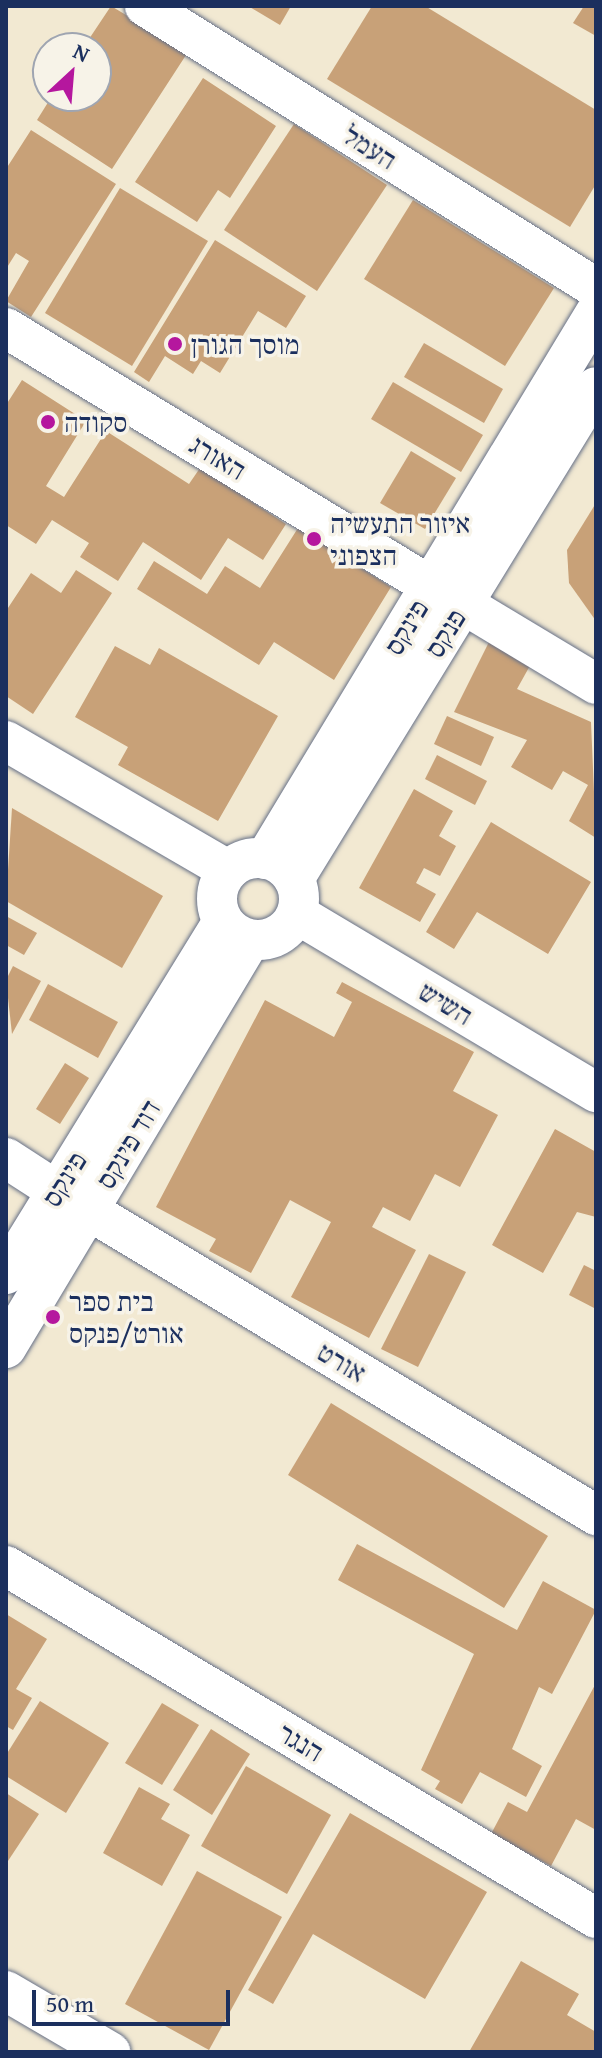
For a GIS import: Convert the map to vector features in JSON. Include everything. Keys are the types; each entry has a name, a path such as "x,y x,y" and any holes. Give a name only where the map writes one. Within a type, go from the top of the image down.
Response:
{"street":[{"name":"העמל","path":"145,6 596,288"},
{"name":"פינקס","path":"271,880 446,595 596,312"},
{"name":"האורג","path":"6,328 596,684"},
{"name":"פנקס","path":"446,595 596,387"},
{"name":"השיש","path":"6,741 271,880 596,1092"},
{"path":"271,880 278,935 236,930 216,896 271,880"},
{"name":"דוד פינקס","path":"6,1348 73,1200 236,930"},
{"name":"אורט","path":"6,1158 596,1515"},
{"name":"פינקס","path":"6,1274 73,1200"},
{"name":"הנגר","path":"6,1566 596,1918"},
{"path":"6,1991 110,2052"}],"building":[{"path":"111,6 188,52 112,169 37,120 42,112 112,112 112,32 94,32"},
{"path":"248,6 291,6 280,25"},
{"path":"372,6 425,6 596,110 596,184 570,227 327,79"},
{"path":"584,6 596,6 596,36 573,23"},
{"path":"203,78 276,126 230,198 218,190 197,222 135,182"},
{"path":"294,124 387,185 317,291 224,230"},
{"path":"31,130 116,184 31,317 6,301 29,261 16,253 6,269 6,169"},
{"path":"120,188 208,241 132,366 45,313"},
{"path":"413,200 554,288 505,366 364,279"},
{"path":"215,240 306,296 286,328 258,311 220,373 201,361 193,374 165,356 149,382 134,372"},
{"path":"424,343 503,389 484,423 404,377"},
{"path":"22,380 86,421 46,486 64,497 106,431 189,484 200,468 286,524 263,560 228,538 201,580 143,542 118,581 80,557 89,543 52,520 36,544 6,525 6,405"},
{"path":"393,382 483,435 461,472 371,419"},
{"path":"411,451 456,478 425,529 380,503"},
{"path":"596,503 596,621 569,583 567,550"},
{"path":"298,528 391,587 334,680 274,642 259,665 137,589 154,561 207,594 225,566 260,588"},
{"path":"76,570 112,593 33,714 6,696 6,611 31,573 61,593"},
{"path":"490,640 532,662 517,689 591,722 596,838 569,821 588,785 563,771 552,790 511,767 527,740 454,712"},
{"path":"115,646 150,665 159,648 278,716 218,821 118,765 128,747 75,717"},
{"path":"447,716 494,737 481,766 434,744"},
{"path":"437,755 487,781 475,805 425,779"},
{"path":"414,789 453,811 439,836 456,846 440,876 424,868 416,883 436,894 420,922 359,888"},
{"path":"12,808 163,896 122,968 6,901"},
{"path":"491,822 591,882 548,954 477,912 454,949 426,932"},
{"path":"6,916 37,933 24,955 6,945"},
{"path":"13,966 41,981 12,1034 6,980"},
{"path":"342,982 474,1052 453,1091 498,1115 460,1187 435,1174 410,1221 383,1207 372,1227 416,1250 369,1338 291,1297 331,1222 290,1200 251,1273 209,1251 216,1239 156,1207 265,1000 334,1037 352,1002 336,993"},
{"path":"48,984 118,1022 98,1058 29,1020"},
{"path":"65,1063 89,1078 60,1124 36,1109"},
{"path":"555,1129 596,1152 596,1217 577,1212 543,1273 492,1245"},
{"path":"429,1254 466,1272 418,1367 381,1349"},
{"path":"584,1265 596,1271 596,1309 569,1295"},
{"path":"331,1403 548,1536 504,1608 288,1475"},
{"path":"357,1544 517,1630 543,1581 596,1610 552,1694 539,1687 512,1749 542,1766 526,1797 480,1772 462,1804 435,1789 440,1781 421,1770 474,1654 338,1580"},
{"path":"6,1614 47,1639 16,1689 32,1698 13,1730 6,1726"},
{"path":"596,1683 596,1830 576,1819 551,1866 491,1834 508,1802 527,1812"},
{"path":"40,1701 109,1743 66,1813 6,1776 6,1755"},
{"path":"162,1703 199,1725 162,1785 125,1763"},
{"path":"211,1729 250,1754 212,1815 173,1790"},
{"path":"246,1766 331,1815 287,1894 201,1846"},
{"path":"139,1787 170,1804 161,1819 190,1835 162,1886 103,1853"},
{"path":"6,1793 39,1814 6,1864"},
{"path":"350,1813 487,1892 425,1999 313,1934 273,2004 248,1990"},
{"path":"197,1871 282,1917 209,2050 125,2004"},
{"path":"521,1961 579,1994 567,2015 596,2032 596,2052 469,2052"}],"place":[{"name":"מוסך הגורן","path":"175,344"},
{"name":"סקודה","path":"48,422"},
{"name":"איזור התעשיה הצפוני","path":"314,539"},
{"name":"בית ספר אורט/פנקס","path":"53,1317"}]}
